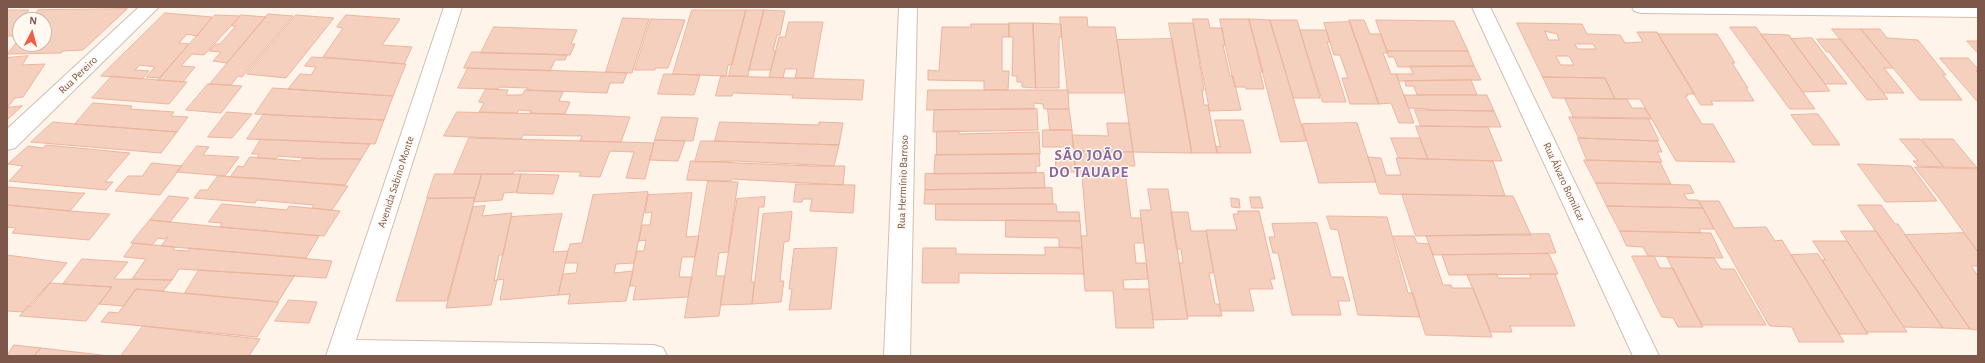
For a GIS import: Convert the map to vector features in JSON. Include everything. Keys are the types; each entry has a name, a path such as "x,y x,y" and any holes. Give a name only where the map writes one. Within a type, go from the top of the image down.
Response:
{"street":[{"name":"Rua Pereiro","path":"7,142 150,7"},
{"name":"Avenida Sabino Monte","path":"339,353 453,7"},
{"name":"Rua Hermínio Barroso","path":"897,356 908,7"},
{"name":"Rua Álvaro Bomilcar","path":"1481,7 1646,356"},
{"path":"1641,7 1978,11"},
{"path":"339,353 654,356"}],"building":[{"path":"127,9 83,50 63,51 61,53 7,54 12,48 12,52 52,52 52,12 36,12 38,10"},
{"path":"7,10 29,10 27,12 12,12 12,36 7,36"},
{"path":"692,10 746,10 732,65 728,65 726,76 673,74"},
{"path":"746,10 764,10 748,76 729,76"},
{"path":"764,10 785,11 780,35 777,35 773,51 776,51 771,70 749,70"},
{"path":"165,13 212,17 197,36 187,34 179,43 189,44 160,78 146,77 155,67 140,65 135,70 149,71 142,79 101,76"},
{"path":"268,14 293,16 242,77 238,76 231,85 210,84"},
{"path":"215,15 240,16 204,55 192,54 181,66 195,67 183,82 158,80"},
{"path":"241,15 266,17 227,63 213,61 221,52 209,51 216,44 220,44 236,26 232,26"},
{"path":"296,15 334,18 286,78 247,74"},
{"path":"346,15 400,19 382,45 412,47 404,64 323,57 343,28 337,27"},
{"path":"1060,17 1087,17 1088,27 1115,27 1125,93 1068,93"},
{"path":"623,18 649,19 632,73 606,72"},
{"path":"651,19 685,20 668,68 655,68 655,70 635,70"},
{"path":"1193,19 1208,19 1210,28 1222,28 1225,45 1223,45 1230,76 1233,76 1241,110 1210,111"},
{"path":"1220,19 1249,19 1263,72 1260,72 1264,89 1246,89 1245,87 1235,87"},
{"path":"1249,19 1270,20 1306,141 1281,142"},
{"path":"1270,20 1297,20 1320,98 1294,98"},
{"path":"1349,20 1364,20 1370,34 1381,34 1388,53 1383,53 1391,74 1396,74 1414,123 1399,123 1391,103 1379,104"},
{"path":"1376,20 1454,21 1468,51 1387,51"},
{"path":"789,22 823,22 813,78 795,78 797,69 785,69 783,78 769,77 779,37 785,37"},
{"path":"1350,22 1379,104 1350,104 1342,78 1348,78 1340,55 1334,55 1324,23"},
{"path":"1009,23 1033,23 1036,88 1022,87 1022,82 1017,82 1017,76 1012,76 1013,37 1009,37"},
{"path":"1033,23 1061,24 1062,37 1059,37 1059,88 1036,88"},
{"path":"1169,23 1193,23 1204,90 1202,90 1204,105 1208,105 1217,153 1192,153"},
{"path":"1517,23 1582,24 1587,34 1620,35 1625,43 1643,42 1637,32 1657,32 1695,94 1687,94 1688,96 1685,96 1702,124 1713,124 1735,162 1676,161 1640,99 1615,99 1605,78 1543,77","holes":["1545,31 1557,34 1559,40 1549,40","1575,44 1593,44 1596,49 1578,49","1556,56 1569,56 1574,65 1561,65"]},
{"path":"971,24 1009,24 1009,37 1002,37 1002,71 1009,71 1008,90 984,90 984,81 928,80 928,70 939,71 942,27 971,27"},
{"path":"494,27 577,30 571,44 575,44 570,55 481,53"},
{"path":"1730,27 1756,27 1815,109 1790,109"},
{"path":"1832,29 1861,29 1893,68 1884,68 1904,93 1884,93"},
{"path":"1861,29 1880,29 1887,38 1918,40 1946,75 1943,75 1962,100 1920,100"},
{"path":"1300,30 1326,30 1330,42 1327,42 1346,102 1323,102"},
{"path":"1658,34 1717,34 1735,63 1732,63 1748,88 1746,88 1754,101 1711,101 1713,105 1701,105"},
{"path":"1761,34 1789,35 1830,91 1803,92"},
{"path":"1812,38 1847,84 1825,84 1791,39"},
{"path":"1172,39 1192,153 1133,152 1117,40"},
{"path":"1817,39 1841,39 1888,99 1867,100"},
{"path":"1967,41 1978,41 1978,53"},
{"path":"1387,51 1468,51 1474,66 1398,67 1394,57 1389,57"},
{"path":"472,52 567,55 565,60 555,60 550,71 464,68"},
{"path":"28,56 22,65 45,64 23,97 15,98 7,108 7,58"},
{"path":"312,57 406,64 393,96 288,89 300,74 311,75 316,67 305,66"},
{"path":"1940,58 1968,58 1978,69 1976,71 1978,73 1978,102"},
{"path":"1410,66 1474,66 1481,80 1399,81 1396,74 1413,74"},
{"path":"468,68 627,73 623,83 610,83 607,93 527,90 528,88 499,87 498,89 458,88"},
{"path":"664,74 700,75 694,95 658,94"},
{"path":"112,76 187,82 169,104 92,98"},
{"path":"721,76 864,80 862,100 792,98 793,95 733,93 732,96 716,96"},
{"path":"1543,77 1605,78 1615,99 1553,98"},
{"path":"1471,80 1477,95 1417,95 1414,86 1406,86 1405,81"},
{"path":"208,84 242,86 221,113 186,110"},
{"path":"273,88 393,96 384,120 255,114"},
{"path":"486,89 508,90 506,95 522,95 525,90 563,92 559,101 570,102 565,114 530,113 531,111 519,110 517,113 479,112 484,103 479,102"},
{"path":"928,90 1068,90 1069,109 1044,109 1043,104 1034,103 1034,109 927,110"},
{"path":"1404,95 1487,95 1494,111 1428,110 1409,108"},
{"path":"1565,98 1627,99 1632,108 1645,108 1651,119 1574,118"},
{"path":"93,103 132,106 130,109 174,112 171,116 188,117 177,132 75,124"},
{"path":"22,106 7,120 7,108"},
{"path":"1037,109 1038,130 933,132 934,110"},
{"path":"1048,109 1069,109 1072,130 1050,130"},
{"path":"1415,110 1494,111 1501,127 1421,126"},
{"path":"227,112 252,114 232,138 208,137"},
{"path":"457,112 630,117 621,142 580,141 582,136 523,135 521,139 444,136"},
{"path":"264,114 384,120 375,144 247,139"},
{"path":"1818,114 1840,145 1813,145 1791,115"},
{"path":"662,117 698,118 693,141 655,140"},
{"path":"1569,117 1648,118 1659,141 1579,138"},
{"path":"1215,120 1243,120 1251,153 1217,153 1216,146 1220,147"},
{"path":"53,122 177,132 161,153 31,142"},
{"path":"720,122 819,125 819,122 843,123 839,145 715,141"},
{"path":"1107,123 1129,123 1133,152 1074,151 1072,135 1108,136"},
{"path":"1357,123 1376,182 1319,183 1302,124"},
{"path":"1416,126 1488,127 1502,161 1428,159"},
{"path":"1043,130 1072,130 1073,147 1043,147"},
{"path":"937,131 959,131 959,134 1039,132 1040,154 937,155"},
{"path":"469,138 654,143 645,179 626,178 634,152 610,151 600,177 579,176 581,172 514,171 513,174 454,174"},
{"path":"1391,138 1420,138 1428,159 1399,158"},
{"path":"1578,138 1657,141 1662,152 1657,152 1662,162 1587,160"},
{"path":"261,139 370,144 361,159 320,159 278,156 276,159 257,158 259,154 252,154"},
{"path":"1900,139 1920,139 1944,167 1918,166 1913,161 1918,161"},
{"path":"1922,139 1953,139 1977,168 1944,167"},
{"path":"655,140 685,141 678,161 650,160"},
{"path":"701,141 839,145 834,166 737,161 695,162"},
{"path":"46,145 130,153 105,182 113,182 106,190 9,181 23,166 8,164 28,146 43,148"},
{"path":"197,146 209,147 203,155 239,157 225,176 177,172"},
{"path":"1074,151 1133,152 1135,166 1107,166 1107,170 1125,171 1131,218 1141,218 1144,243 1134,243 1136,263 1146,263 1148,279 1123,280 1124,289 1149,289 1154,328 1116,328 1113,291 1085,291 1081,236 1087,236 1082,176 1076,176"},
{"path":"1039,154 1040,166 1036,166 1036,173 934,174 935,155"},
{"path":"1056,154 1074,154 1076,172 1056,172"},
{"path":"250,157 300,161 303,158 361,159 345,185 230,177 238,166 243,167"},
{"path":"1368,157 1381,158 1386,175 1401,175 1396,158 1493,161 1505,196 1380,194"},
{"path":"1584,160 1660,162 1671,184 1596,183"},
{"path":"691,161 845,166 843,185 732,179 731,181 687,180"},
{"path":"152,163 182,166 160,195 115,191 128,176 142,176"},
{"path":"1858,164 1911,166 1937,201 1886,202"},
{"path":"1915,167 1978,169 1978,252 1939,198"},
{"path":"1044,173 1045,188 925,190 925,174"},
{"path":"435,174 482,174 475,198 427,198"},
{"path":"482,174 521,174 517,192 504,193 502,200 474,202"},
{"path":"521,174 559,175 553,194 517,193"},
{"path":"218,176 348,186 332,210 312,208 314,205 257,200 255,203 194,198 200,190 207,190"},
{"path":"708,181 738,182 728,252 719,253 716,276 725,276 719,316 685,318"},
{"path":"1596,183 1690,185 1694,193 1684,194 1688,200 1698,200 1703,208 1607,206"},
{"path":"796,184 855,185 853,213 810,211 812,199 803,199 802,202 794,202"},
{"path":"7,187 85,193 70,211 7,205"},
{"path":"1052,188 1053,204 924,204 925,190"},
{"path":"1148,189 1168,189 1188,319 1153,320 1140,210 1151,210"},
{"path":"648,192 634,263 616,264 614,273 633,271 626,301 568,304 570,294 558,295 563,274 576,273 578,263 565,263 570,244 582,243 593,195"},
{"path":"692,193 686,237 699,236 695,257 682,257 679,277 692,277 688,297 633,300 636,286 630,286 634,263 637,251 644,251 646,240 639,241 642,225 650,225 652,212 645,213 648,195"},
{"path":"1402,194 1513,196 1531,235 1416,236"},
{"path":"169,196 189,198 170,222 150,220"},
{"path":"765,197 764,207 759,207 751,282 754,282 752,304 720,305 737,199"},
{"path":"1250,197 1260,197 1263,208 1252,208"},
{"path":"475,198 447,301 396,301 427,199"},
{"path":"1231,198 1239,199 1240,208 1232,207"},
{"path":"1699,201 1719,201 1734,228 1766,227 1775,241 1782,240 1844,342 1799,342 1792,327 1770,326"},
{"path":"222,204 287,210 289,206 340,211 324,236 220,227 222,223 209,222"},
{"path":"936,204 1056,204 1057,212 1079,212 1080,221 936,220"},
{"path":"7,205 110,214 89,240 12,233 16,228 7,227"},
{"path":"1858,205 1881,205 1895,224 1898,224 1970,329 1943,328"},
{"path":"485,206 482,216 512,213 503,255 499,255 494,281 497,280 491,305 446,308 473,207"},
{"path":"1607,206 1703,208 1714,229 1699,229 1701,233 1620,231"},
{"path":"1238,211 1259,211 1275,279 1270,279 1273,289 1249,289 1254,311 1221,311 1206,230 1237,230 1233,214 1238,214"},
{"path":"792,212 789,241 784,242 780,281 784,281 781,302 752,304 763,214"},
{"path":"1171,212 1188,212 1191,231 1206,231 1213,269 1213,273 1209,273 1215,304 1219,304 1222,316 1187,316 1179,263 1183,263 1181,249 1177,249"},
{"path":"562,214 553,252 568,251 558,295 500,300 504,279 497,280 511,217"},
{"path":"1327,216 1387,217 1408,293 1413,293 1420,317 1358,315 1338,230 1331,229"},
{"path":"150,220 319,236 306,258 161,246 168,237 165,239 158,238 152,245 131,243"},
{"path":"1006,220 1080,221 1082,248 1059,247 1059,238 1006,237"},
{"path":"1317,223 1331,277 1343,277 1350,301 1338,301 1341,315 1292,315 1278,253 1273,253 1269,237 1275,237 1272,224"},
{"path":"1620,231 1711,233 1723,258 1648,256 1643,247 1627,246"},
{"path":"1841,231 1876,231 1943,328 1904,327"},
{"path":"1964,233 1978,252 1978,266 1971,266 1978,276 1978,330 1970,329 1905,235"},
{"path":"1549,234 1556,253 1433,255 1426,236"},
{"path":"1394,236 1414,236 1417,243 1429,244 1443,285 1451,285 1452,288 1473,288 1492,337 1426,335"},
{"path":"1813,241 1847,241 1907,332 1866,332 1822,260 1825,260"},
{"path":"134,243 175,247 173,250 188,251 190,248 332,261 326,278 179,269 172,280 132,279 146,259 124,257"},
{"path":"1045,247 1082,248 1084,274 959,273 959,283 922,283 923,248 956,248 956,254 1045,255"},
{"path":"837,248 831,309 789,310 792,289 789,289 794,249"},
{"path":"1549,254 1558,274 1449,275 1442,255"},
{"path":"1818,254 1868,334 1839,334 1791,255"},
{"path":"7,255 67,263 30,307 28,306 23,312 7,311"},
{"path":"1632,256 1654,256 1660,268 1673,268 1703,327 1678,327 1673,318 1662,317"},
{"path":"1667,257 1714,258 1721,269 1734,269 1766,325 1702,325"},
{"path":"82,259 128,262 114,279 172,280 163,291 136,289 124,306 99,304 112,287 63,284"},
{"path":"199,270 295,275 278,302 185,293"},
{"path":"1497,274 1498,278 1531,278 1529,274 1555,274 1575,326 1510,326 1512,332 1491,332 1467,275"},
{"path":"50,283 112,287 86,321 20,316"},
{"path":"136,289 279,302 257,337 101,322 109,312 118,313"},
{"path":"289,300 317,302 309,323 275,321"},
{"path":"143,326 260,339 249,356 121,356"},
{"path":"14,345 41,348 34,356 7,356"},
{"path":"41,348 110,356 34,356"}],"district":[{"name":"SÃO JOÃO DO TAUAPE","path":"1089,164"}]}
